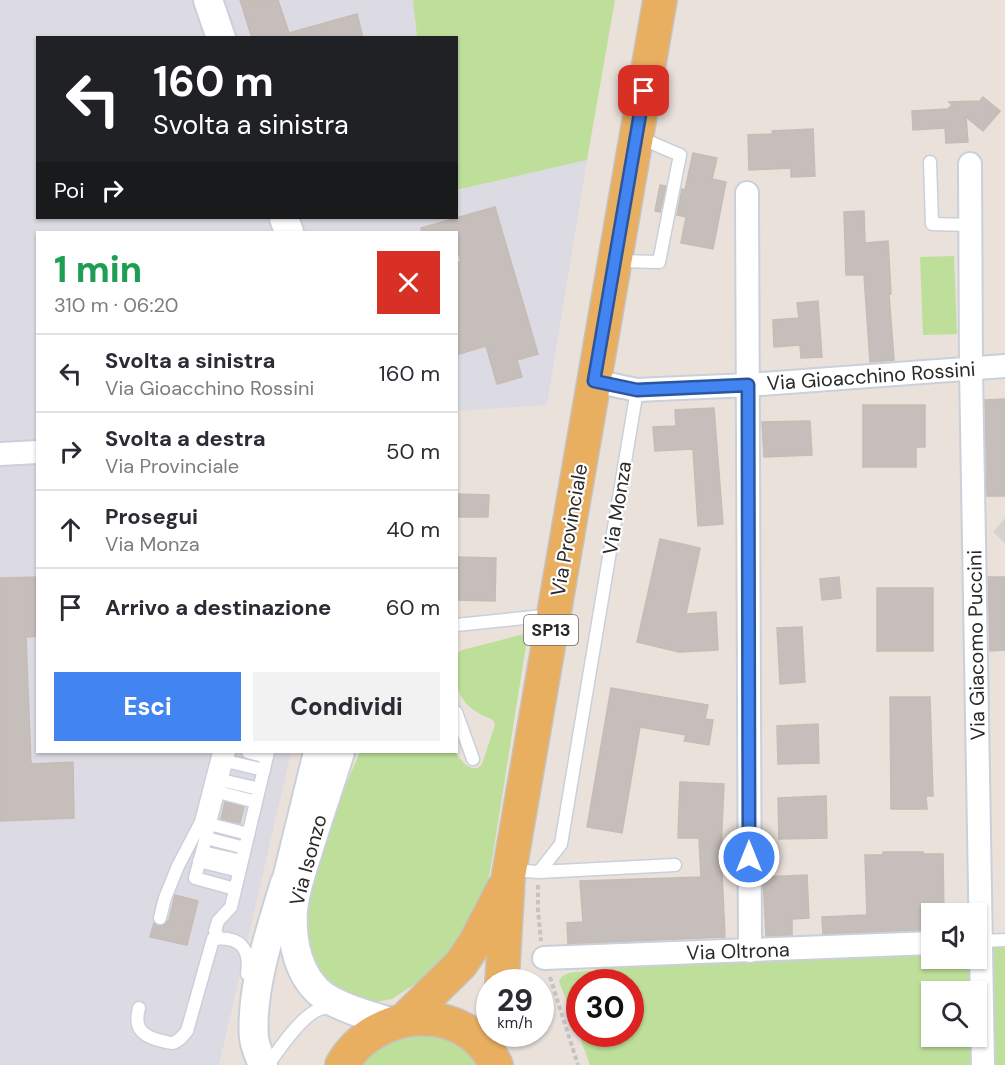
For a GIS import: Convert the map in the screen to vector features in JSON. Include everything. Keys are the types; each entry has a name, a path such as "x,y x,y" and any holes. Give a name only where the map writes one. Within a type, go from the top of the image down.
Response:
{"main road":[{"name":"SP13","path":"615,261 660,0"},
{"name":"Via Provinciale","path":"504,969 554,615 615,261"},
{"name":"Via Provinciale","path":"398,1022 461,964 519,874"},
{"name":"SP13","path":"342,1065 363,1040 398,1022 421,1018 458,1026 481,1042 496,1065"},
{"name":"SP13","path":"496,1065 498,1047"}],"street":[{"path":"208,0 220,36"},
{"name":"Via Giacomo Puccini","path":"970,164 978,903"},
{"path":"747,193 750,951"},
{"name":"Via Gioacchino Rossini","path":"594,381 637,390 748,385 1005,366"},
{"path":"0,454 36,452"},
{"path":"258,1052 255,1005 261,968 315,753"},
{"path":"273,920 324,753"},
{"name":"Via Isonzo","path":"340,753 300,876 293,909 295,949 301,966 313,984 325,996 345,1007 398,1022"},
{"name":"Via Oltrona","path":"544,958 921,943"},
{"name":"Via Giacomo Puccini","path":"980,969 983,1065"}],"lane":[{"path":"615,261 659,262 680,155 637,136"},
{"path":"930,162 932,224 970,225"},
{"name":"Via Monza","path":"519,874 561,844 637,390"},
{"path":"458,625 554,615"},
{"path":"458,718 473,759"},
{"path":"319,816 347,753"},
{"path":"219,938 215,931 218,921 231,907 268,754"},
{"path":"225,755 264,770"},
{"path":"225,755 220,786 195,878 235,888"},
{"path":"160,918 165,898 178,866 201,822 225,755"},
{"path":"220,786 259,789"},
{"path":"220,786 256,802"},
{"path":"210,824 248,834"},
{"path":"206,838 245,848"},
{"path":"201,856 240,866"},
{"path":"519,874 675,865"},
{"path":"139,1008 136,1019 140,1032 165,1042 173,1043 179,1040 187,1030 213,939 231,940 245,948 249,957 244,992 258,1052"},
{"path":"987,941 1005,940"},
{"path":"268,1065 293,1032 313,1013 321,1008 345,1007"}],"shaded area":[{"path":"0,0 413,0 417,36 36,36 36,219 458,219 458,190 587,160 547,405 458,411 458,231 36,231 36,753 291,753 219,1065 0,1065"},
{"path":"1005,518 1005,543 993,532"}],"green space":[{"path":"413,0 615,0 587,160 458,190 458,36 417,36"},
{"path":"954,256 957,334 923,335 920,257"},
{"path":"528,633 487,887 475,912 432,973 392,999 375,1002 338,988 321,972 310,948 304,918 320,844 360,753 456,753 467,766 478,768 482,764 495,725 493,720 465,702 461,695 458,687 458,653"},
{"path":"990,945 1005,945 1005,1065 996,1065"},
{"path":"921,948 921,969 969,969 969,981 921,981 921,1047 970,1047 970,1065 590,1065 583,1047 644,1047 644,969 596,969 611,961"},
{"path":"566,975 566,1000 559,981"},
{"path":"446,1034 483,1065 356,1065 391,1037"}],"building":[{"path":"240,0 278,0 289,33 357,14 362,36 251,36"},
{"path":"983,97 1000,111 983,131 966,117 968,142 946,143 945,128 913,130 912,111 948,109 952,105 949,102 980,101"},
{"path":"813,129 815,176 791,177 791,168 749,170 748,135"},
{"path":"693,153 717,158 712,179 726,182 713,249 681,243 686,217 677,215"},
{"path":"660,185 666,186 660,212 655,211"},
{"path":"495,207 538,354 517,360 522,377 497,384 486,346 458,354 458,262 461,261 458,251 458,231 422,231 421,228"},
{"path":"864,211 865,243 888,241 894,360 870,362 864,275 846,275 844,212"},
{"path":"818,301 822,357 801,358 800,345 774,347 773,320 799,318 797,303"},
{"path":"1005,399 1005,496 987,496 985,400"},
{"path":"863,405 925,405 925,447 916,447 916,467 863,467"},
{"path":"714,408 723,524 698,526 693,449 655,451 653,427 676,426 675,410"},
{"path":"810,421 812,455 764,457 762,422"},
{"path":"458,494 489,495 488,517 458,517"},
{"path":"660,539 700,548 686,614 716,612 718,650 679,652 637,642"},
{"path":"458,557 496,558 495,601 458,600"},
{"path":"36,577 36,636 26,637 31,764 73,762 74,818 0,821 0,578"},
{"path":"839,577 841,598 822,600 820,579"},
{"path":"988,577 1005,577 1005,650 990,651"},
{"path":"877,588 933,588 933,651 877,651"},
{"path":"802,627 805,682 780,684 777,628"},
{"path":"611,688 708,705 705,719 713,720 709,745 684,741 686,735 640,727 622,833 587,827"},
{"path":"890,697 930,697 933,796 926,796 927,809 891,809"},
{"path":"818,724 819,763 778,764 777,726"},
{"path":"680,782 724,784 721,851 725,937 568,944 567,923 583,922 580,881 701,877 699,838 678,838"},
{"path":"826,796 827,838 779,839 778,798"},
{"path":"225,802 244,807 240,823 221,819"},
{"path":"883,852 943,854 944,903 921,903 921,930 823,934 822,917 867,915 865,855 883,855"},
{"path":"807,875 809,918 792,919 792,935 766,936 763,877"},
{"path":"175,895 198,901 187,945 150,937 154,923 162,926 169,920"}],"route":[{"path":"644,91 594,381 637,390 748,385 749,857"}]}
